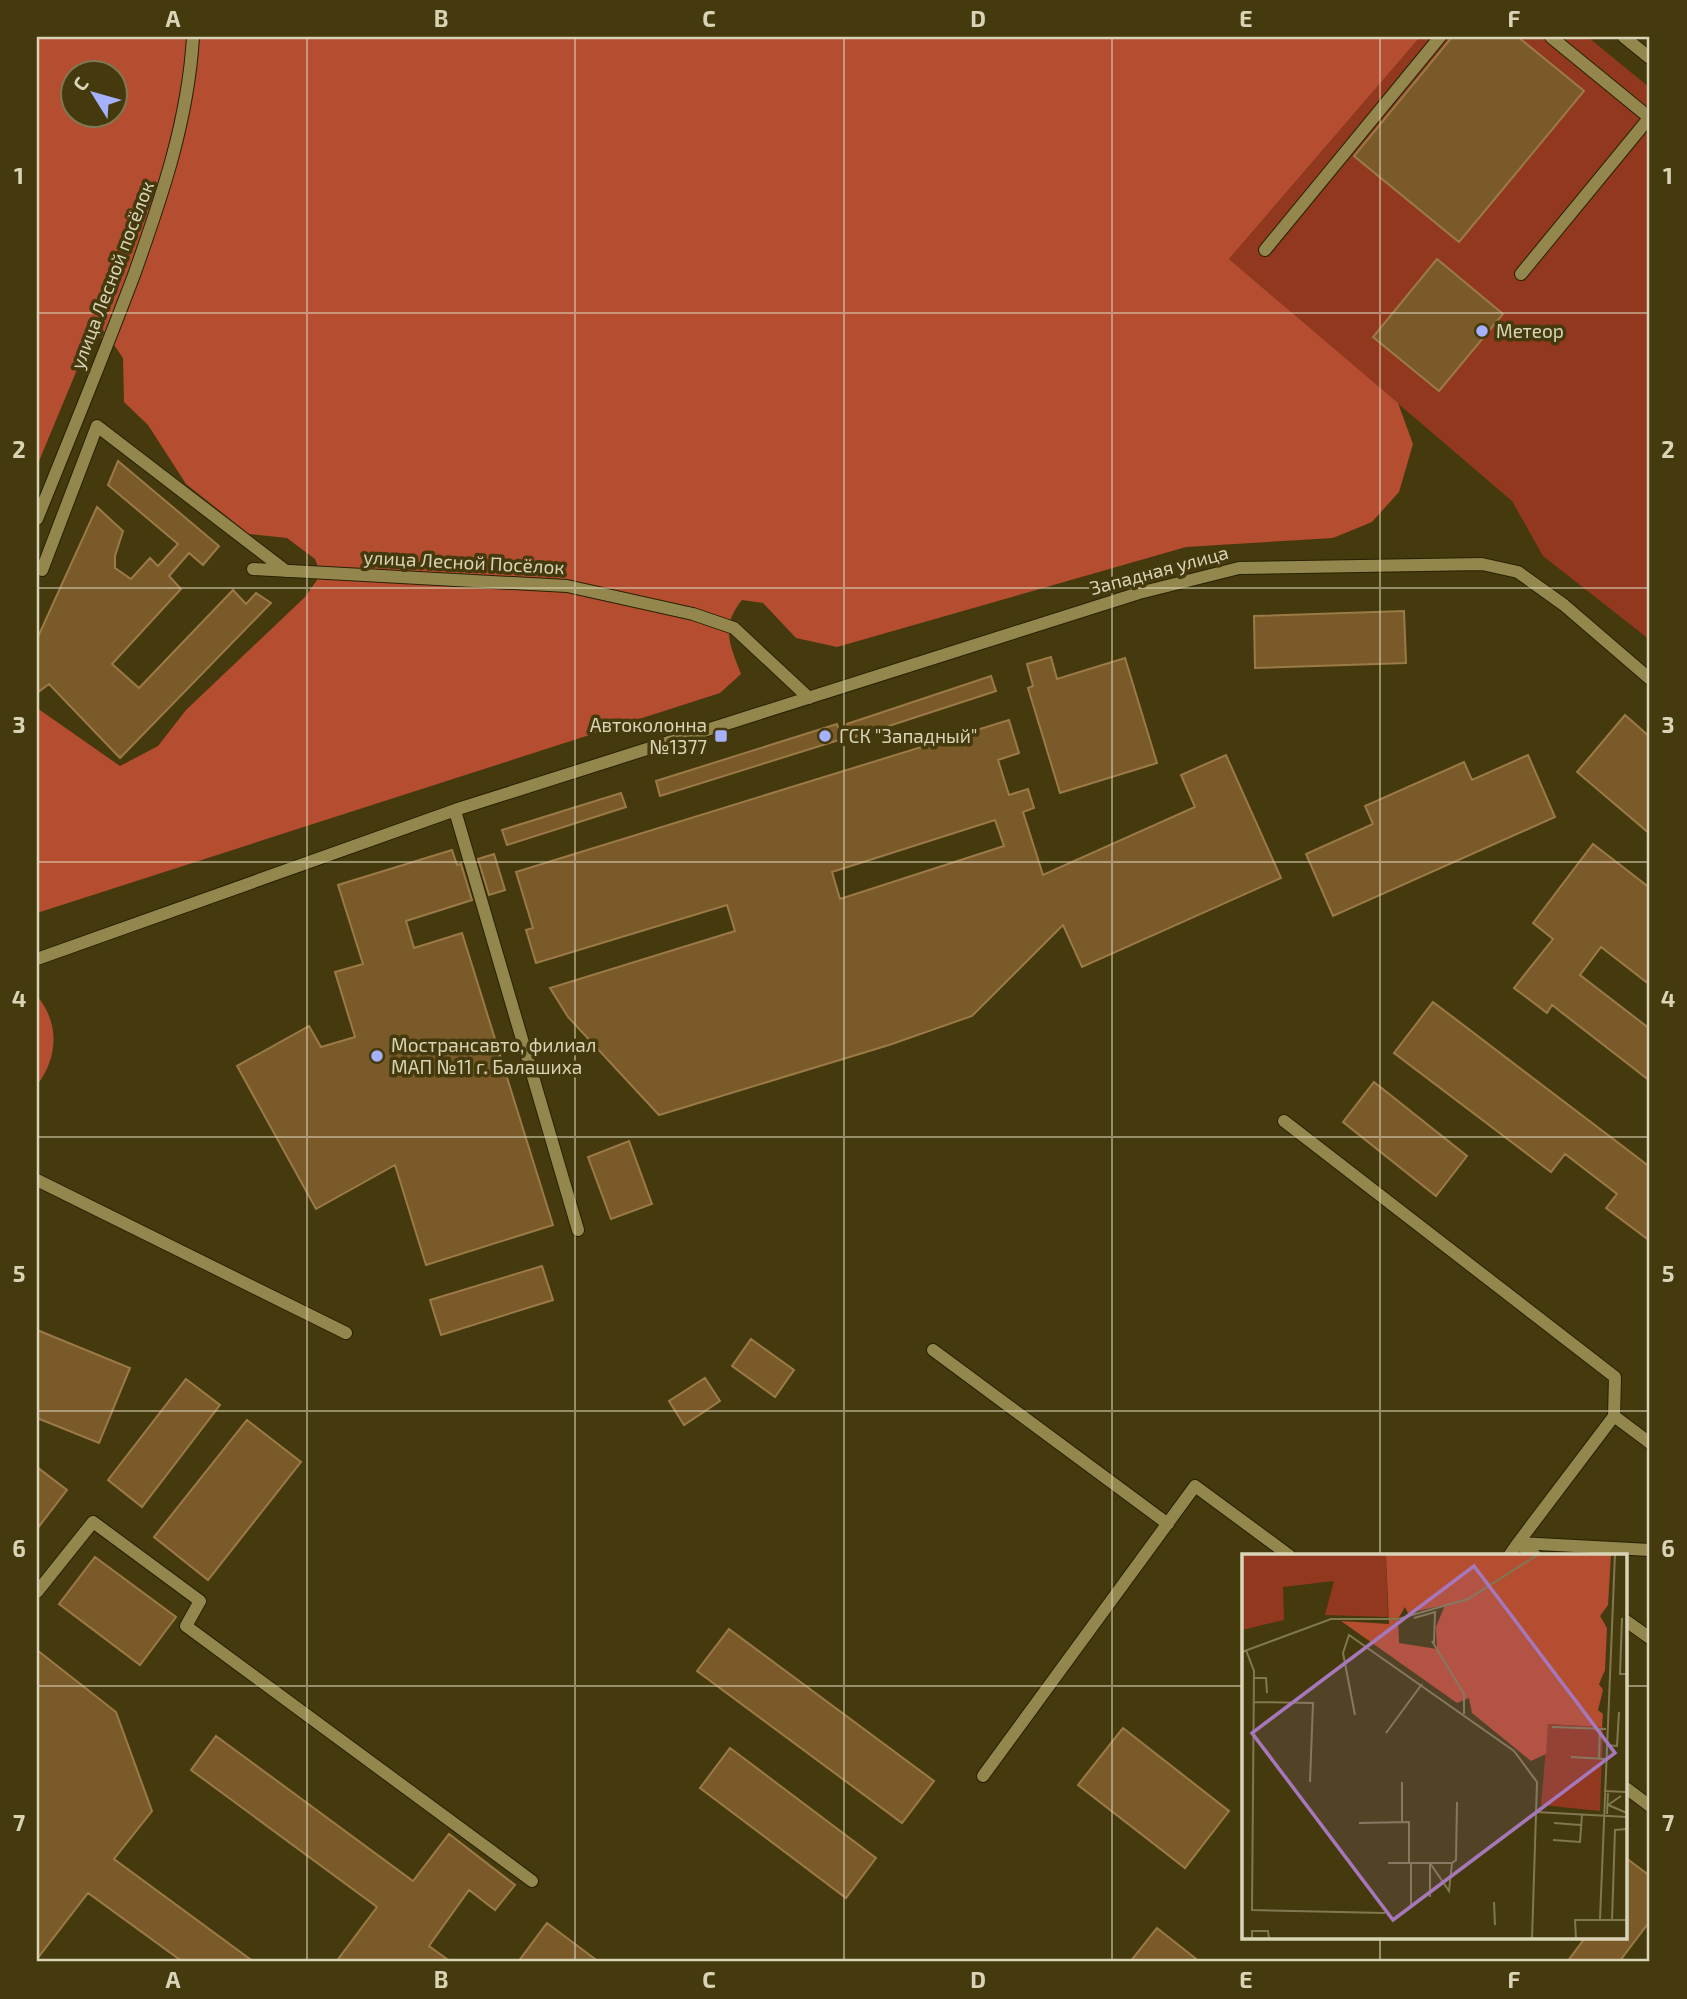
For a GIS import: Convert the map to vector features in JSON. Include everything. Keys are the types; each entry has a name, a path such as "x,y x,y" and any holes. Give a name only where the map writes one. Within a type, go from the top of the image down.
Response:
{"street":[{"name":"улица Лесной посёлок","path":"37,519 169,178 183,119 192,37"},
{"path":"1265,250 1440,37"},
{"path":"1521,274 1650,117 1551,37"},
{"path":"1624,37 1650,58"},
{"path":"80,412 286,571"},
{"path":"42,570 97,426"},
{"name":"Западная улица","path":"37,959 455,811 1139,593 1239,568 1482,564 1518,572 1564,605 1650,679"},
{"name":"улица Лесной Посёлок","path":"253,569 567,586 694,614 734,628 809,698"},
{"path":"455,811 578,1230"},
{"path":"1284,1121 1615,1377 1614,1416 1510,1554"},
{"path":"37,1180 346,1333"},
{"path":"933,1350 1168,1524"},
{"path":"1614,1416 1650,1443"},
{"path":"983,1776 1195,1486 1287,1554"},
{"path":"37,1592 93,1522 200,1601 186,1626 532,1881"},
{"path":"1518,1544 1650,1550"},
{"path":"1518,1544 1533,1554"},
{"path":"1628,1622 1650,1638"},
{"path":"1628,1790 1650,1806"}],"shaded area":[{"path":"37,37 1420,37 1229,259 1398,403 1413,444 1399,492 1372,522 1333,538 1186,547 837,647 796,638 763,603 742,600 735,610 729,628 731,645 741,674 720,693 37,913 37,708 120,766 158,746 186,710 305,597 317,580 319,570 315,559 287,538 249,534 186,484 148,425 124,402 123,358 110,339 98,337 81,360 37,466"},
{"name":"Метеор","path":"1420,37 1588,37 1650,88 1650,640 1543,556 1512,501 1229,259"},
{"path":"37,996 50,1017 54,1041 49,1064 37,1085"}],"building":[{"path":"1452,37 1518,37 1584,91 1459,242 1354,156"},
{"path":"1437,259 1503,314 1439,391 1373,337"},
{"path":"118,461 219,546 203,565 189,553 169,576 181,589 112,664 139,688 233,590 246,604 256,593 271,603 120,758 49,684 37,693 37,639 97,507 123,531 115,556 115,568 131,579 150,558 158,566 178,544 108,485"},
{"path":"1404,611 1406,663 1255,668 1254,616"},
{"path":"1051,657 1057,679 1125,658 1157,763 1060,793 1028,688 1033,686 1027,664"},
{"path":"991,676 996,691 852,738 847,724"},
{"path":"1625,715 1650,737 1650,834 1577,772"},
{"path":"1009,720 1019,753 998,760 1009,795 1028,789 1034,808 1023,812 1043,875 1195,807 1181,775 1226,755 1281,878 1082,967 1063,925 972,1016 889,1045 659,1115 568,1017 550,988 735,931 727,905 536,963 526,930 533,928 516,872","holes":["995,820 1004,846 840,899 832,872"]},
{"path":"837,724 842,739 660,796 656,781"},
{"path":"1528,755 1555,817 1333,916 1306,854 1373,824 1365,806 1464,762 1472,780"},
{"path":"621,793 626,807 507,845 502,830"},
{"path":"1593,844 1650,888 1650,985 1601,947 1580,975 1650,1029 1650,1081 1552,1005 1547,1013 1514,988 1553,939 1533,923"},
{"name":"Мострансавто, филиал МАП №11 г. Балашиха","path":"452,850 457,865 461,864 472,900 406,921 414,948 462,933 553,1225 426,1265 395,1165 316,1209 237,1066 309,1026 321,1047 355,1037 335,972 363,964 338,885"},
{"path":"494,854 505,890 489,895 478,859"},
{"path":"1433,1002 1650,1167 1650,1241 1606,1208 1617,1194 1565,1154 1551,1172 1394,1053"},
{"path":"1374,1082 1467,1156 1436,1196 1343,1122"},
{"path":"629,1141 652,1204 611,1219 588,1157"},
{"path":"542,1266 553,1300 441,1335 430,1300"},
{"path":"37,1330 130,1368 99,1443 37,1418"},
{"path":"751,1339 794,1370 775,1397 732,1366"},
{"path":"705,1378 720,1401 684,1425 669,1401"},
{"path":"186,1379 220,1405 142,1507 108,1480"},
{"path":"247,1420 301,1462 208,1580 154,1537"},
{"path":"37,1467 67,1490 37,1529"},
{"path":"95,1557 176,1617 140,1665 59,1604"},
{"path":"729,1629 934,1781 902,1823 697,1671"},
{"path":"37,1650 116,1712 152,1811 114,1859 254,1962 183,1962 88,1893 37,1959"},
{"path":"1123,1728 1229,1811 1185,1868 1078,1785"},
{"path":"216,1736 413,1881 449,1834 515,1885 495,1910 469,1890 429,1946 451,1962 336,1962 377,1907 191,1770"},
{"path":"730,1748 876,1858 846,1898 700,1788"},
{"path":"1628,1860 1650,1876 1650,1921 1619,1962 1567,1962 1584,1940 1628,1940"},
{"path":"547,1923 599,1962 518,1962"},
{"path":"1157,1928 1200,1962 1130,1962"}],"place":[{"name":"Метеор","path":"1482,331"},
{"name":"Автоколонна №1377","path":"721,736"},
{"name":"ГСК \"Западный\"","path":"825,736"},
{"name":"Мострансавто, филиал МАП №11 г. Балашиха","path":"377,1056"}]}
